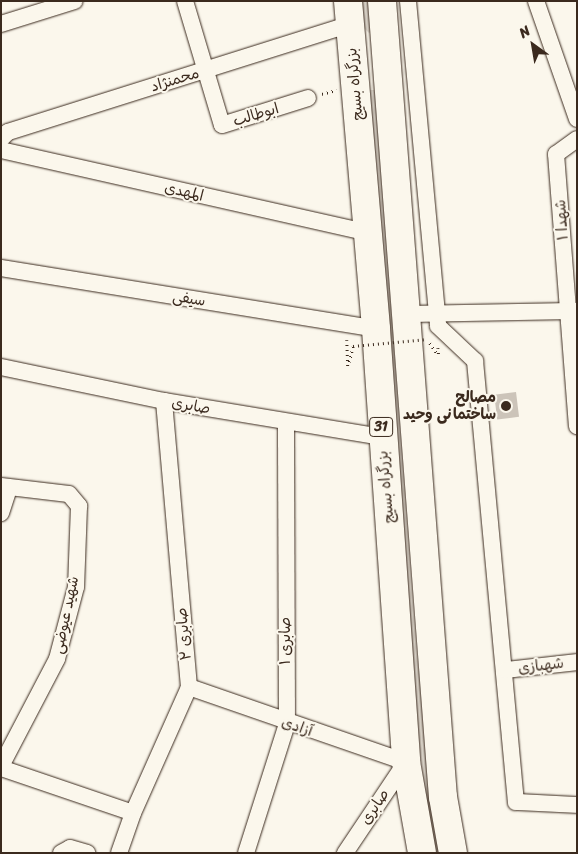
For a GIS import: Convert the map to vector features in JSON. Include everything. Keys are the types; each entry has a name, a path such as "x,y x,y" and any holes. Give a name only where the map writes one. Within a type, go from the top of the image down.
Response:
{"highway":[{"name":"31","path":"382,1 443,797 454,853"},
{"name":"بزرگراه بسیج","path":"349,13 376,329 406,762 422,853"},
{"path":"355,74 386,64"}],"street":[{"path":"1,24 75,1"},
{"name":"ابوطالب","path":"186,1 222,125 308,98"},
{"path":"408,1 438,326 475,361 506,670 516,802 577,805"},
{"path":"536,1 573,97 577,119"},
{"name":"محمنژاد","path":"1,139 8,132 206,70 349,13"},
{"name":"شهدا ۱","path":"573,311 556,154 577,140"},
{"name":"المهدی","path":"1,150 368,234"},
{"name":"سیفی","path":"1,268 376,329"},
{"path":"406,314 573,311 577,426"},
{"name":"صابری","path":"1,367 164,401 286,423 382,437"},
{"name":"صابری ۲","path":"119,853 133,813 189,688 164,401"},
{"name":"صابری ۱","path":"246,853 287,724 286,423"},
{"path":"1,513 5,487"},
{"name":"شهید عیوضی","path":"1,767 57,659 76,587 79,506 70,494 5,487"},
{"name":"شهبازی","path":"506,670 577,662"},
{"name":"آزادی","path":"189,688 287,724 406,762"},
{"name":"صابری","path":"344,853 406,762"},
{"path":"1,767 133,813"},
{"path":"61,853 70,848 87,853"}],"path":[{"path":"308,98 355,74"},
{"path":"347,324 348,366 353,346 428,339 439,356"}],"shaded area":[{"path":"362,1 371,1 372,31 369,33 364,28"},
{"path":"370,90 375,90 417,657 441,853 432,853 411,673"}],"building":[{"name":"مصالح ساختمانی وحید","path":"516,392 519,417 497,419 494,395"}],"place":[{"name":"مصالح ساختمانی وحید","path":"506,406"}]}
